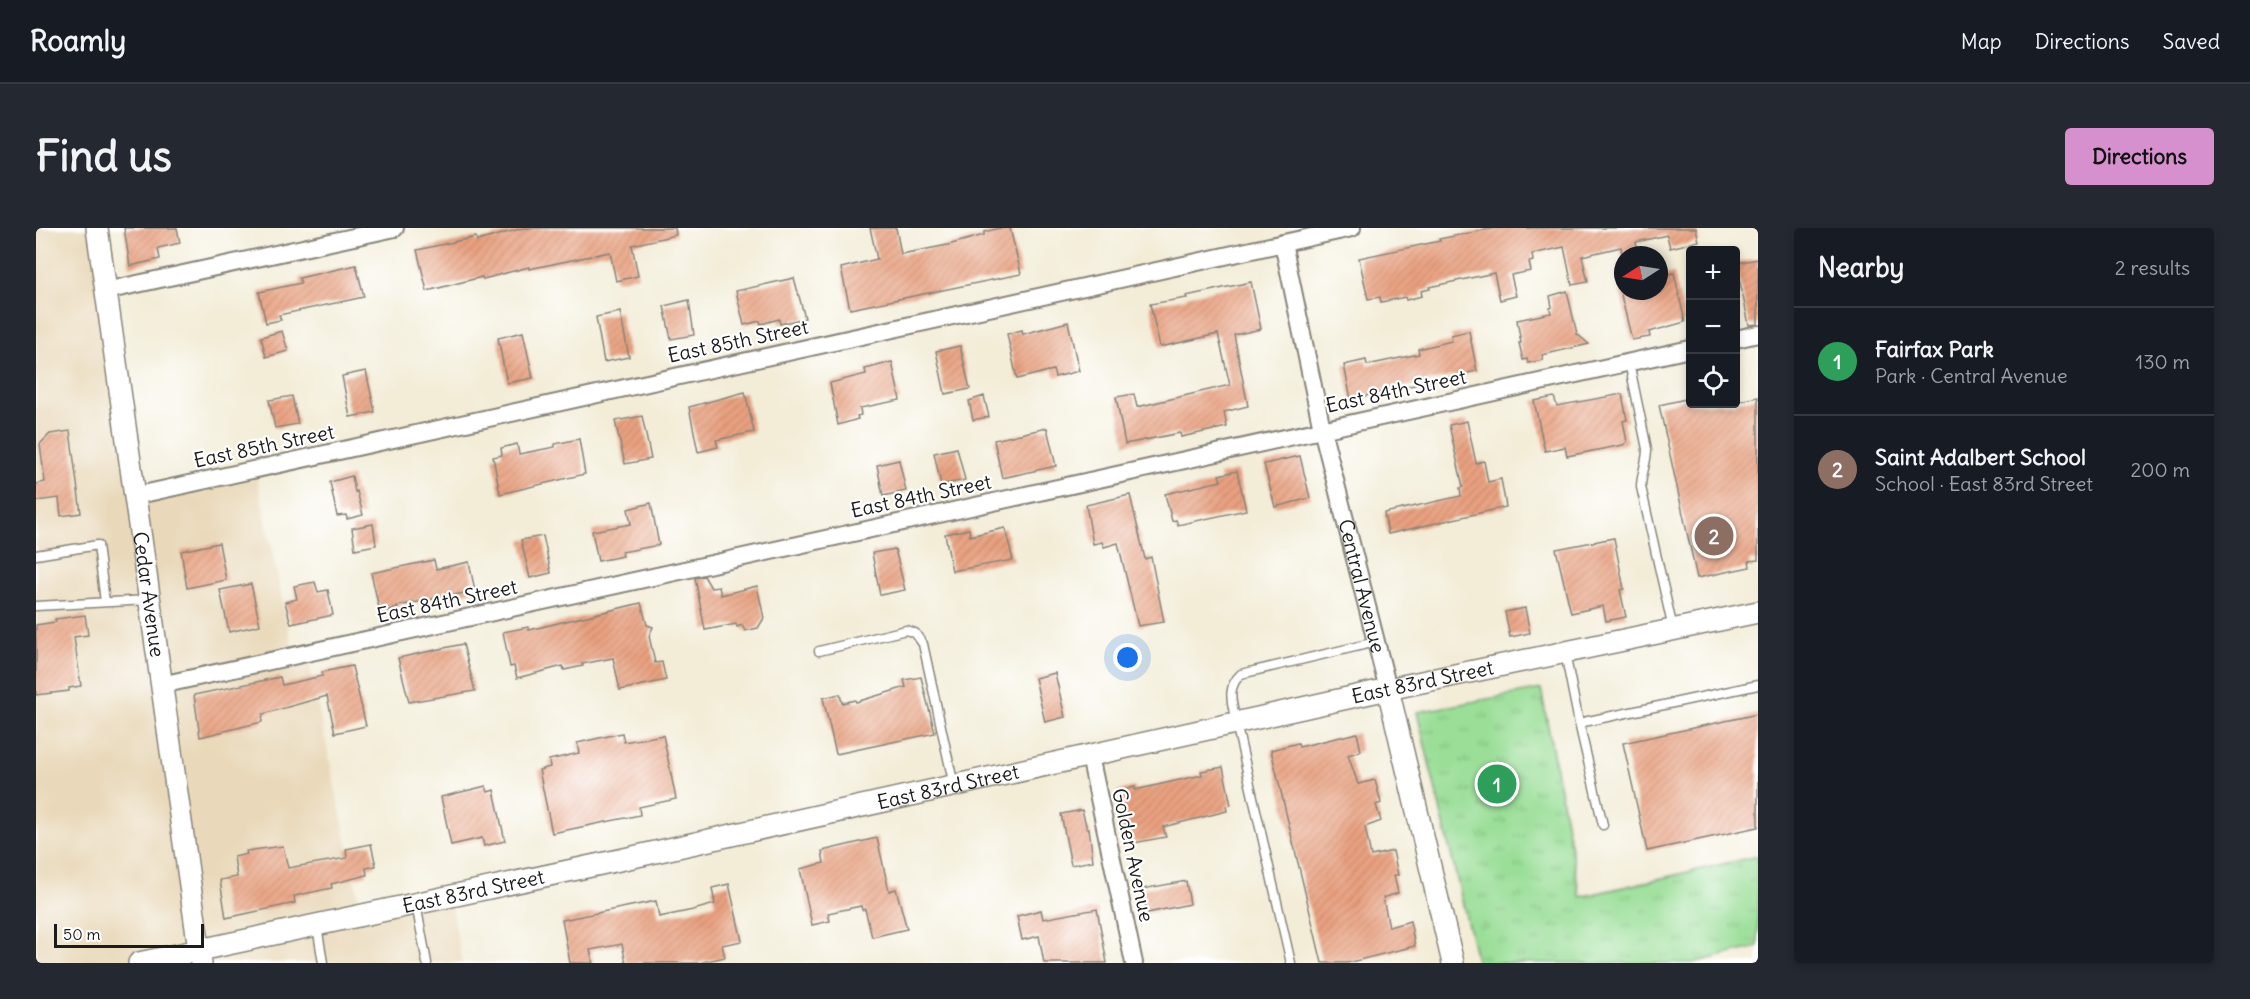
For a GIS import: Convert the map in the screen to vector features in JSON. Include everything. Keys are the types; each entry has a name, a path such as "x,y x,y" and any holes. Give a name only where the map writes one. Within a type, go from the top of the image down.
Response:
{"street":[{"name":"Cedar Avenue","path":"97,228 200,957"},
{"path":"105,291 395,228"},
{"name":"East 85th Street","path":"134,496 1352,228"},
{"name":"Central Avenue","path":"1282,243 1322,429 1454,963"},
{"path":"1740,338 1758,334"},
{"name":"East 84th Street","path":"161,685 1686,350"},
{"name":"East 83rd Street","path":"139,963 200,957 316,926 1388,689 1758,612"},
{"name":"Golden Avenue","path":"1090,756 1134,963"}],"lane":[{"path":"1629,362 1647,450 1641,487 1673,630"},
{"path":"36,555 98,544 105,602"},
{"path":"36,606 149,600"},
{"path":"819,651 906,630 915,633 923,644 954,786"},
{"path":"1291,963 1230,690 1234,681 1241,674 1376,642"},
{"path":"1565,652 1603,825"},
{"path":"1579,723 1758,685"},
{"path":"416,904 427,963"},
{"path":"316,926 323,963"}],"shaded area":[{"path":"36,228 97,228 134,495 255,469 294,655 307,653 362,915 450,897 462,963 36,963"}],"green space":[{"path":"1541,689 1580,897 1758,856 1758,947 1692,963 1477,963 1417,712"}],"building":[{"path":"124,228 177,228 180,243 158,248 160,259 130,266"},
{"path":"523,228 675,228 676,235 632,245 638,276 616,281 610,252 529,269 529,267 483,279 482,277 427,291 417,250 476,237 477,241"},
{"path":"870,228 896,228 901,254 948,245 1000,228 1010,228 1021,274 850,309 841,268 877,259"},
{"path":"1495,228 1696,228 1699,241 1670,248 1667,235 1636,242 1637,246 1614,246 1614,249 1582,256 1588,282 1572,285 1564,247 1532,254 1533,261 1529,262 1531,271 1511,275 1516,296 1500,300 1494,273 1429,287 1430,289 1421,291 1422,296 1406,300 1405,297 1381,302 1380,297 1368,299 1359,258 1440,241 1439,239"},
{"path":"1758,259 1758,324 1749,325 1740,282 1740,262"},
{"path":"356,265 364,297 279,315 281,320 266,323 259,292 301,283 299,278"},
{"path":"1674,273 1685,322 1649,332 1650,337 1632,340 1622,300 1668,300 1668,274"},
{"path":"794,278 805,318 780,324 779,319 761,324 760,321 744,325 736,291"},
{"path":"1251,282 1261,329 1234,335 1248,406 1224,412 1227,427 1181,437 1180,433 1125,444 1116,397 1134,394 1137,407 1230,385 1218,334 1160,347 1150,304 1187,298 1186,296"},
{"path":"1567,291 1577,334 1589,344 1542,355 1543,360 1528,363 1527,359 1523,360 1517,320 1551,313 1550,296"},
{"path":"689,300 694,335 671,339 664,306"},
{"path":"620,312 629,357 604,362 596,317"},
{"path":"1068,322 1079,371 1055,377 1053,370 1017,379 1007,334 1022,330 1023,334"},
{"path":"282,331 288,351 266,357 261,337"},
{"path":"1469,331 1477,371 1351,399 1344,365 1366,360 1367,365 1419,354 1418,349 1452,341 1451,335"},
{"path":"523,332 533,378 507,383 498,338"},
{"path":"960,346 970,389 945,394 936,351"},
{"path":"892,362 900,400 860,408 861,415 857,416 858,419 838,425 830,383 866,374 865,369"},
{"path":"366,371 375,412 350,417 342,376"},
{"path":"745,392 754,432 716,440 718,447 698,452 689,407"},
{"path":"1622,394 1627,420 1623,421 1627,442 1623,445 1567,456 1565,447 1545,451 1534,401 1554,397 1557,406"},
{"path":"292,396 298,424 275,428 269,400"},
{"path":"984,396 989,417 973,420 969,401"},
{"path":"1758,397 1758,560 1749,561 1750,567 1697,578 1659,405 1686,399 1686,408 1740,408 1740,401"},
{"path":"642,416 651,459 625,464 615,421"},
{"path":"1467,421 1476,463 1484,461 1488,482 1501,479 1506,507 1388,534 1384,513 1461,496 1460,488 1463,487 1449,425"},
{"path":"1047,428 1056,466 1002,478 994,440"},
{"path":"70,431 81,513 61,516 59,498 36,501 36,484 45,482 40,444 50,434"},
{"path":"579,439 585,474 500,494 493,457 502,455 501,448 517,444 519,454 555,447 555,444"},
{"path":"957,448 965,480 941,485 934,453"},
{"path":"1300,456 1310,498 1275,507 1264,464"},
{"path":"899,460 906,491 883,496 877,465"},
{"path":"1237,471 1246,510 1178,525 1176,520 1172,521 1165,494 1221,481 1219,475"},
{"path":"352,476 363,515 347,519 346,515 337,516 330,482"},
{"path":"1130,495 1145,559 1151,557 1164,622 1138,626 1118,543 1104,547 1102,542 1093,544 1086,505"},
{"path":"651,503 659,545 622,552 623,556 598,561 592,531 631,524 628,509"},
{"path":"373,524 376,545 355,549 352,528"},
{"path":"1005,528 1013,560 952,571 945,534 969,529 970,536"},
{"path":"543,536 551,573 530,578 521,540"},
{"path":"1614,538 1624,589 1620,590 1626,617 1606,621 1603,606 1571,613 1556,549"},
{"path":"219,543 226,580 187,588 181,551"},
{"path":"895,549 905,590 880,595 872,553"},
{"path":"434,560 436,569 469,562 475,591 397,606 398,608 380,612 371,573"},
{"path":"704,576 711,588 719,587 721,595 757,586 764,618 758,628 745,631 742,625 737,627 736,624 705,630 695,578"},
{"path":"315,582 318,592 328,590 333,615 291,624 285,602 297,599 294,586"},
{"path":"251,584 260,625 229,632 220,590"},
{"path":"641,603 647,625 653,627 649,636 655,663 662,662 666,680 620,690 613,658 564,670 563,666 517,678 514,666 510,667 503,632 528,627 529,630"},
{"path":"1525,608 1530,633 1510,637 1505,612"},
{"path":"85,615 88,635 74,637 81,686 69,688 69,691 36,695 36,625 56,622 55,619"},
{"path":"463,644 475,691 409,702 398,658"},
{"path":"352,666 366,726 335,733 327,696 263,714 262,722 200,737 194,695 280,677 282,685 322,676 322,672"},
{"path":"1055,673 1065,717 1045,722 1035,678"},
{"path":"921,677 935,733 836,754 823,698 840,694 842,703 855,700 856,702 906,687 904,680"},
{"path":"1758,714 1758,827 1647,851 1623,743"},
{"path":"622,733 624,742 663,735 676,799 639,807 640,815 552,833 539,770 550,767 549,760 579,753 577,743"},
{"path":"1357,733 1361,751 1348,755 1358,784 1375,780 1381,803 1376,805 1381,821 1365,827 1371,856 1393,851 1398,875 1394,875 1398,893 1383,898 1389,927 1410,921 1415,946 1347,963 1322,963 1271,750 1298,743 1299,747"},
{"path":"1223,767 1231,805 1226,806 1227,811 1163,827 1166,837 1134,843 1132,836 1128,836 1117,791 1135,787 1135,790 1202,775 1201,771"},
{"path":"486,786 488,792 494,790 505,841 484,846 482,838 451,845 441,797"},
{"path":"1082,810 1087,829 1089,828 1093,861 1071,865 1061,814"},
{"path":"877,838 889,891 896,889 907,929 872,937 865,909 862,910 861,906 828,913 830,921 812,925 800,869 824,863 822,851"},
{"path":"371,844 376,866 366,868 367,875 331,884 332,888 294,896 295,903 226,918 220,880 237,877 234,857 247,854 246,851 283,846 288,868 347,858 346,849"},
{"path":"1186,881 1190,904 1147,913 1142,889"},
{"path":"729,884 742,941 722,945 725,957 699,963 626,963 622,944 590,950 593,963 570,963 562,920 656,901 659,917 693,910 715,904 712,888"},
{"path":"1097,909 1107,963 1044,963 1039,936 1022,940 1017,916 1041,910 1043,919"}],"place":[{"name":"Saint Adalbert School","path":"1714,536"},
{"name":"Fairfax Park","path":"1497,784"}]}
